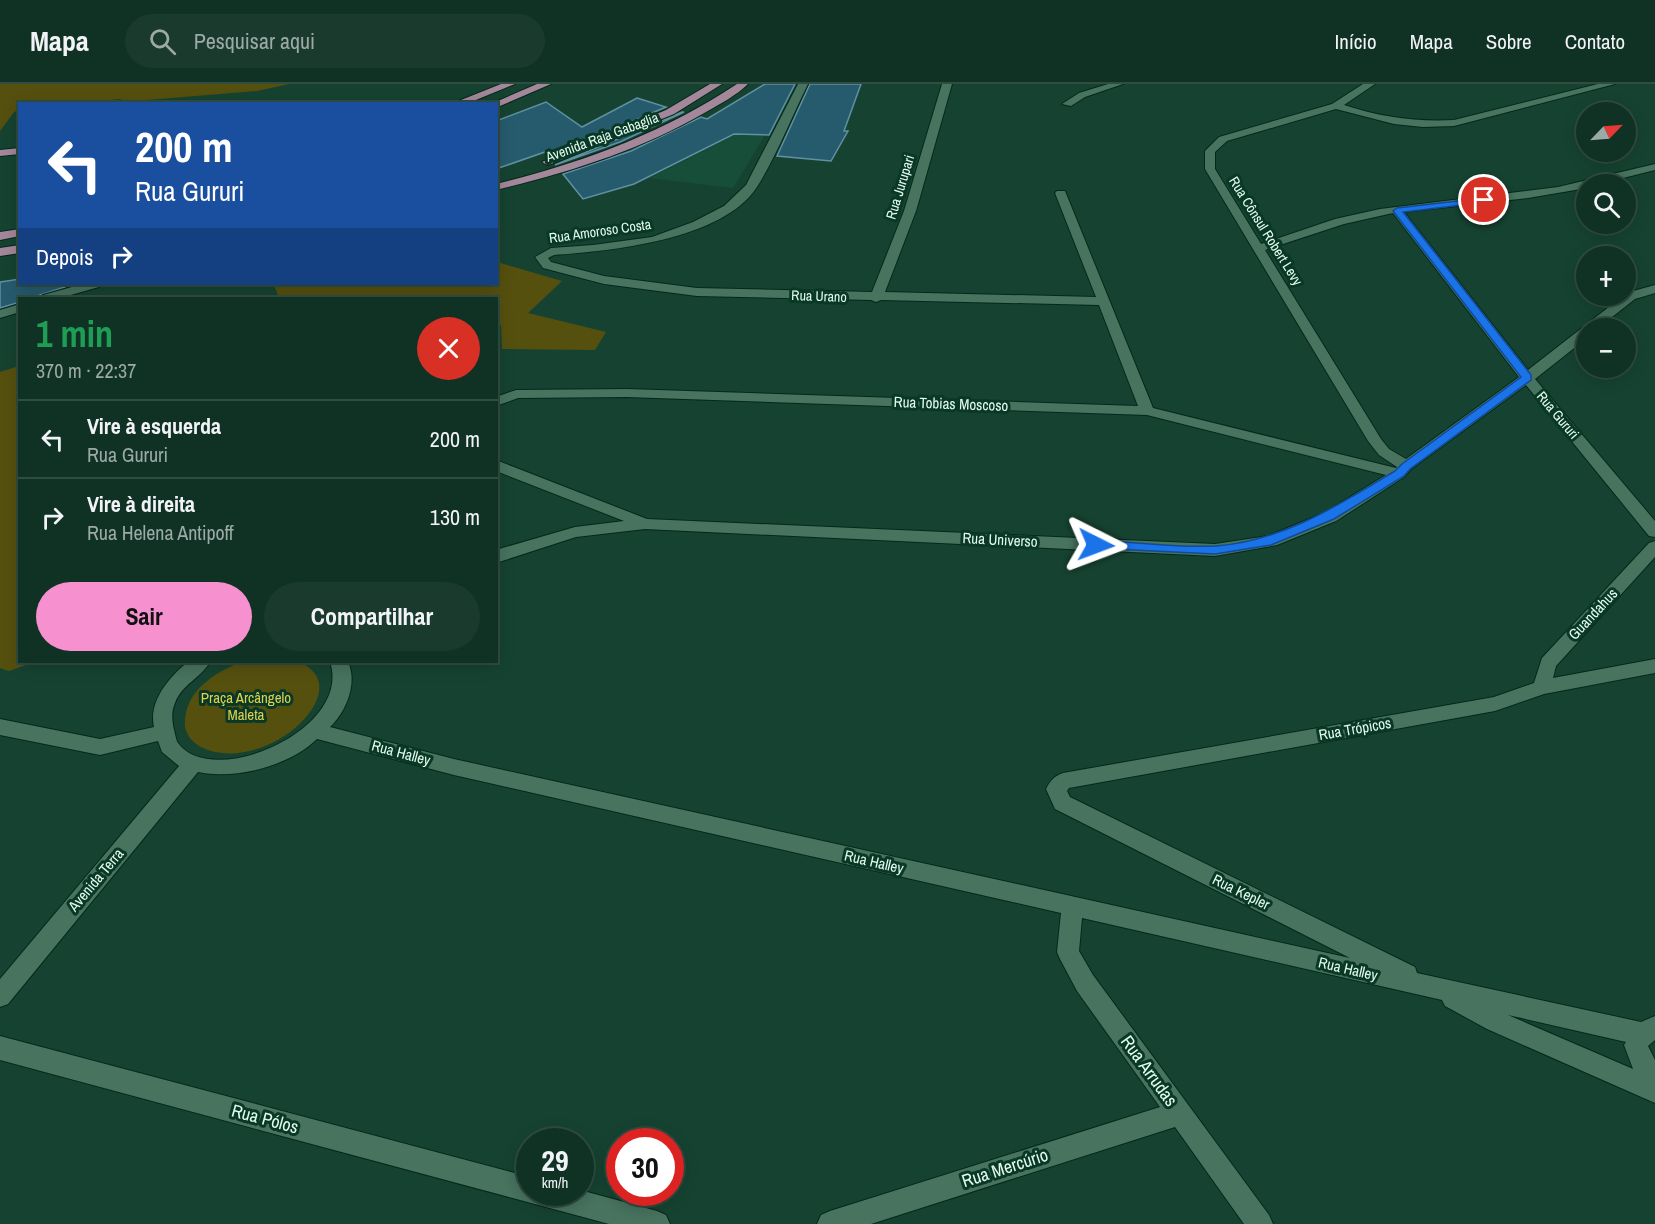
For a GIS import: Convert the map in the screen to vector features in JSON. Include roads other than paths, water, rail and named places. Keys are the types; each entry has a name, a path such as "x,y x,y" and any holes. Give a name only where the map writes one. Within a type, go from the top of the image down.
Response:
{"main road":[{"path":"461,102 510,84"},
{"path":"498,103 546,84"},
{"name":"Avenida Raja Gabaglia","path":"498,176 562,157 670,112 717,84"},
{"name":"Avenida Raja Gabaglia","path":"498,186 574,165 631,145 691,116 744,84"},
{"path":"0,153 18,151"},
{"path":"0,160 18,158"},
{"path":"0,225 18,221"},
{"path":"0,236 18,232"},
{"path":"0,252 18,249"},
{"path":"0,263 18,260"}],"street":[{"name":"Rua Amoroso Costa","path":"541,257 551,252 593,249 654,240 697,225 728,208 751,187 803,84"},
{"name":"Rua Jurupari","path":"876,298 910,212 947,84"},
{"path":"1067,104 1082,95 1118,84"},
{"name":"Rua Cônsul Robert Levy","path":"1370,84 1336,106 1223,139 1210,151 1210,169 1375,441 1403,470"},
{"path":"1336,106 1396,123 1445,124 1610,84"},
{"path":"1629,174 1655,167"},
{"path":"1260,248 1352,218 1549,193 1576,187"},
{"path":"1061,194 1147,411"},
{"name":"Rua Gururi","path":"1397,211 1527,378 1655,532"},
{"name":"Rua Urano","path":"541,257 542,262 547,265 604,280 697,292 876,298 1104,301"},
{"path":"51,297 92,285"},
{"path":"1636,294 1655,289"},
{"path":"1636,298 1655,304"},
{"name":"Rua Universo","path":"1603,318 1618,306"},
{"path":"0,314 18,309"},
{"name":"Rua Universo","path":"498,557 575,532 645,524 1215,550 1271,541 1330,516 1403,470 1576,339"},
{"name":"Rua Tobias Moscoso","path":"498,401 516,394 627,393 1147,411 1403,470"},
{"path":"498,466 645,524"},
{"name":"Guandahus","path":"1542,687 1548,663 1655,547"},
{"path":"193,664 173,689 162,711 162,733 173,751 193,764 233,767 263,761 291,748 316,731 339,700 344,681 339,663"},
{"name":"Rua Trópicos","path":"1056,789 1063,781 1494,704 1542,687 1655,666"},
{"path":"0,727 100,747 162,733"},
{"name":"Rua Halley","path":"316,731 454,767 1072,907 1434,988 1648,1030"},
{"name":"Avenida Terra","path":"0,996 193,764"},
{"name":"Rua Kepler","path":"1056,789 1062,803 1434,988"},
{"name":"Rua Arrudas","path":"1072,907 1068,952 1085,983 1260,1224"},
{"name":"Rua Halley","path":"1434,988 1495,1021 1655,1091"},
{"path":"1648,1030 1636,1045 1642,1061 1655,1082"},
{"name":"Rua Pólos","path":"0,1048 516,1186"},
{"name":"Rua Mercúrio","path":"831,1224 1180,1113"},
{"path":"591,1206 657,1224"}],"park label":[{"name":"Praça Arcângelo Maleta","path":"246,706"}]}
